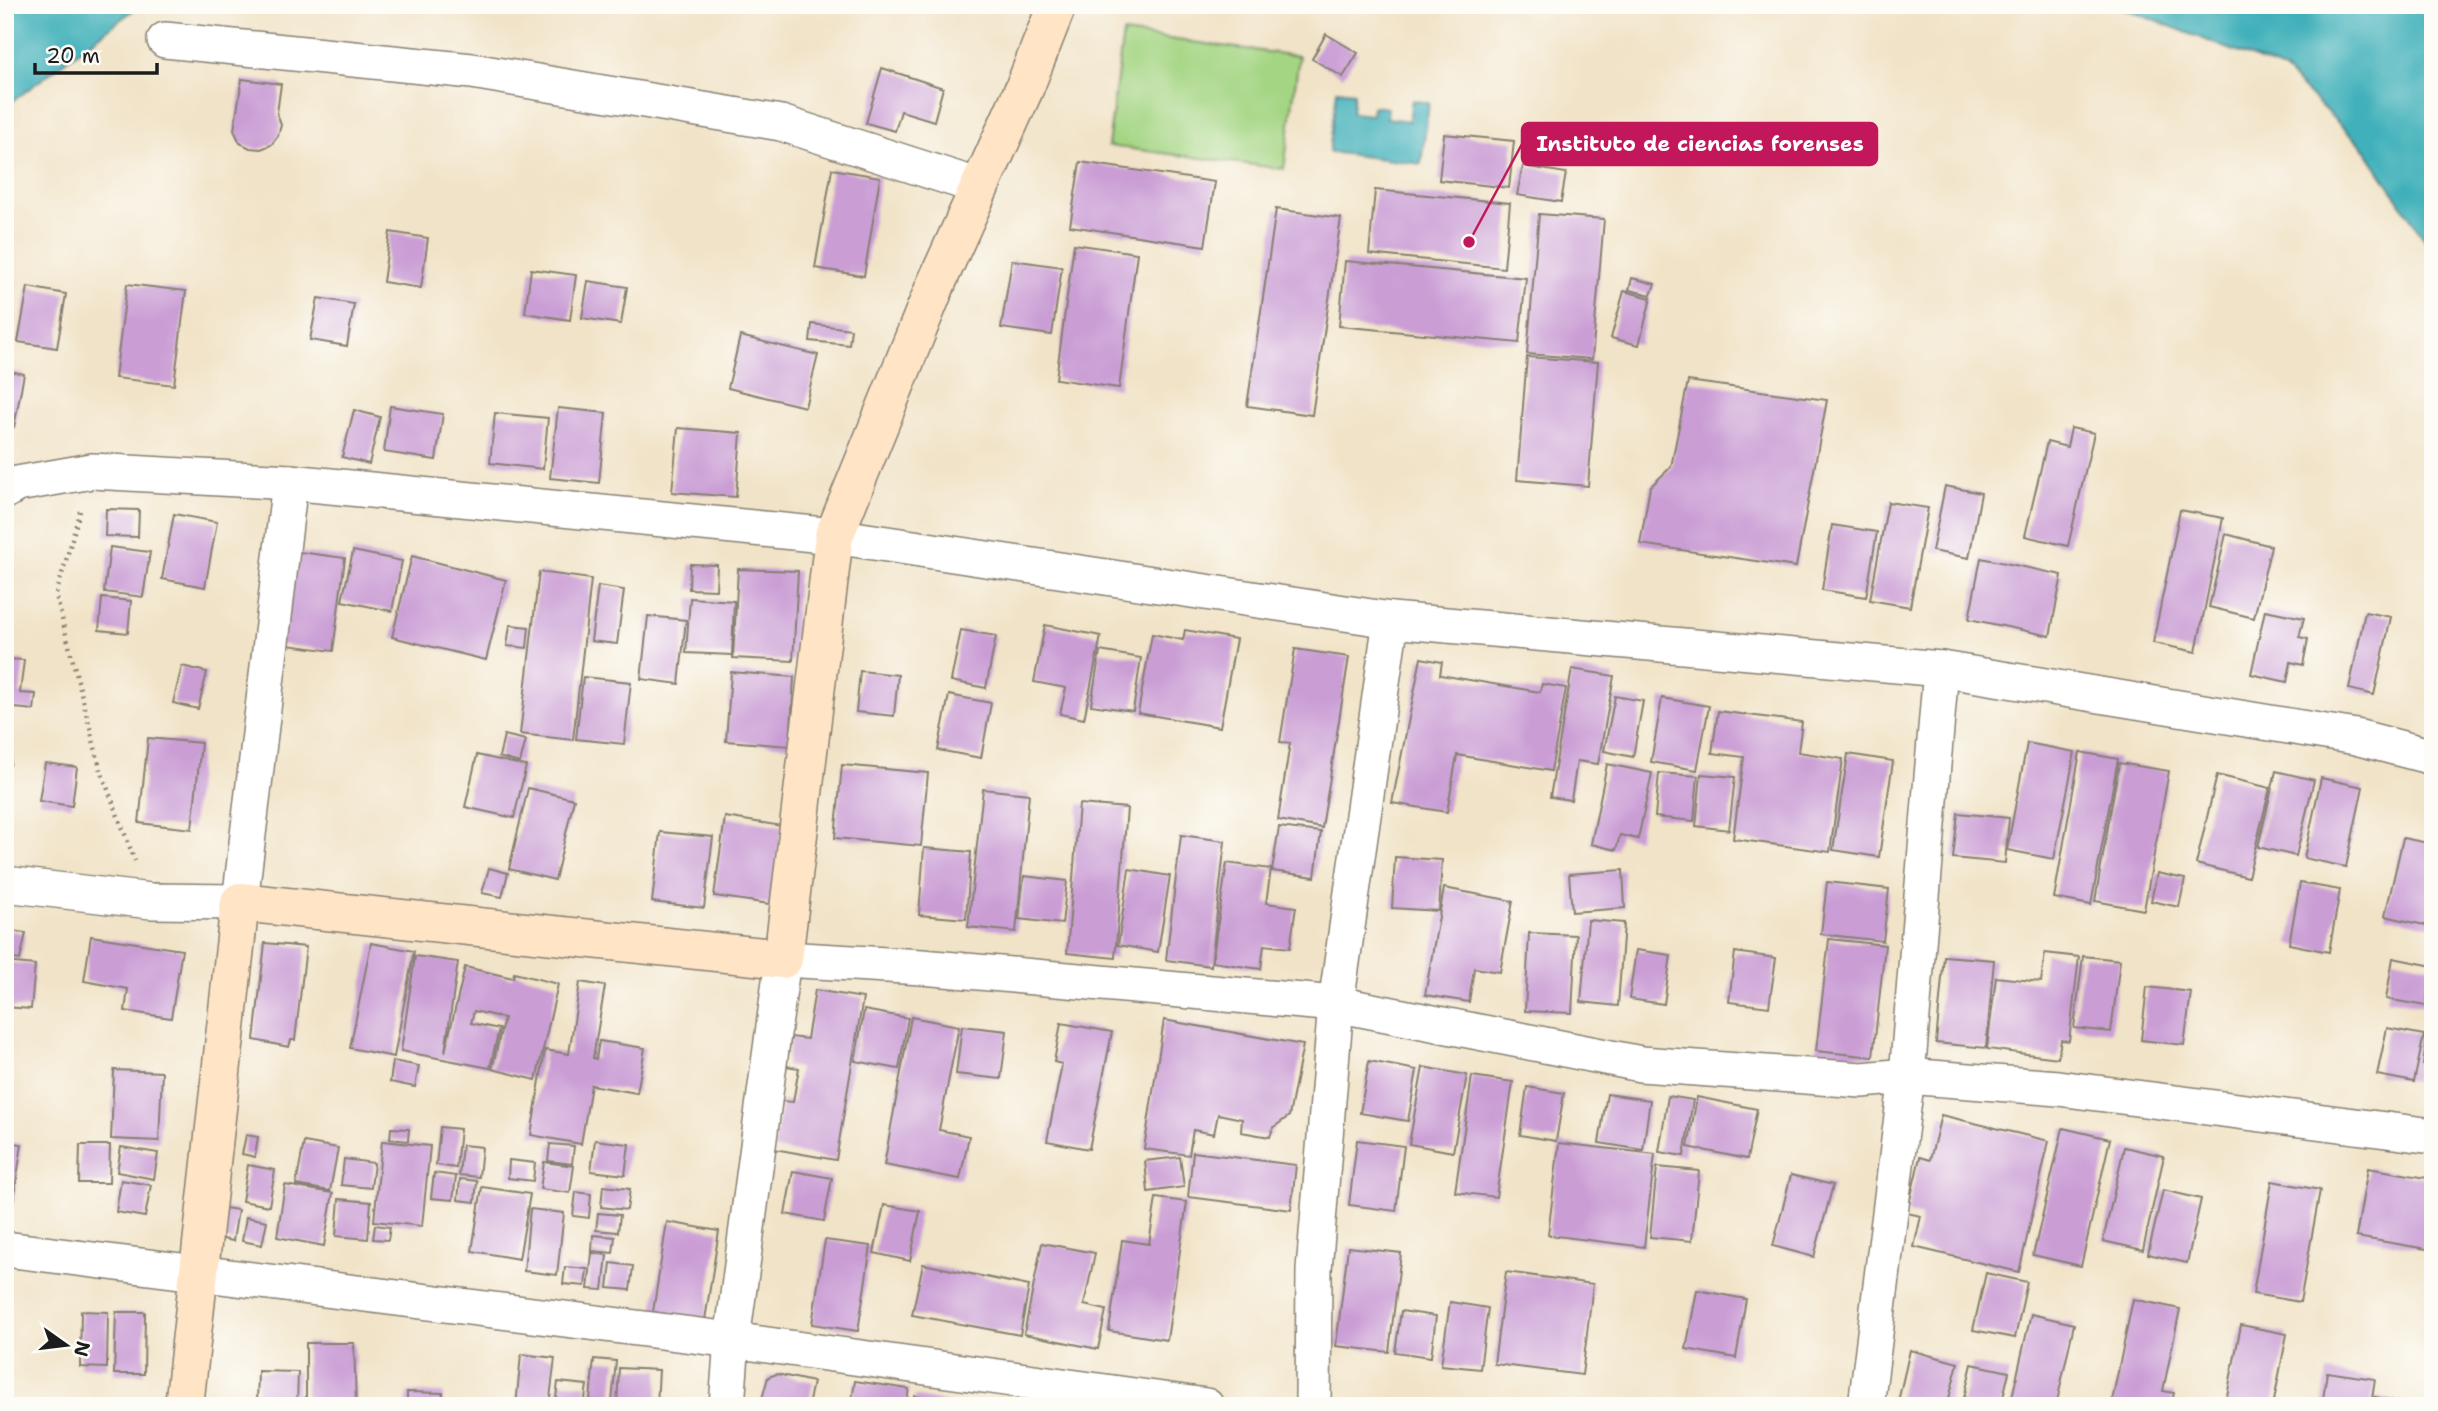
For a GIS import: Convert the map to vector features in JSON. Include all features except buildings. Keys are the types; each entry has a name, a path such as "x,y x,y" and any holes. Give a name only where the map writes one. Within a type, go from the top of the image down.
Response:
{"street":[{"path":"727,1406 732,1340 783,959 834,536 931,297 1024,89 1057,5"},
{"path":"165,40 472,71 781,122 980,187"},
{"path":"5,491 17,484 92,471 290,482 834,536 1391,620 1941,669 2356,737 2433,757"},
{"path":"184,1406 197,1274 290,482"},
{"path":"1313,1406 1314,1270 1336,1004 1391,620"},
{"path":"1866,1406 1907,1076 1941,669"},
{"path":"5,884 151,901 240,902 783,959 922,967 1336,1004 1641,1065 1862,1080 1907,1076 2058,1088 2433,1136"},
{"path":"5,1248 732,1340 1206,1406"}],"path":[{"path":"92,471 57,595 101,771 151,901"}],"green space":[{"path":"1123,33 1299,56 1284,169 1108,146"}],"water":[{"path":"5,5 140,5 5,107"},
{"path":"2115,5 2433,5 2433,252 2365,149 2284,70"},
{"path":"1337,90 1354,92 1352,113 1372,115 1373,106 1388,108 1387,118 1409,121 1412,100 1429,103 1421,164 1329,152"}],"place":[{"name":"Instituto de ciencias forenses","path":"1469,242"}]}
